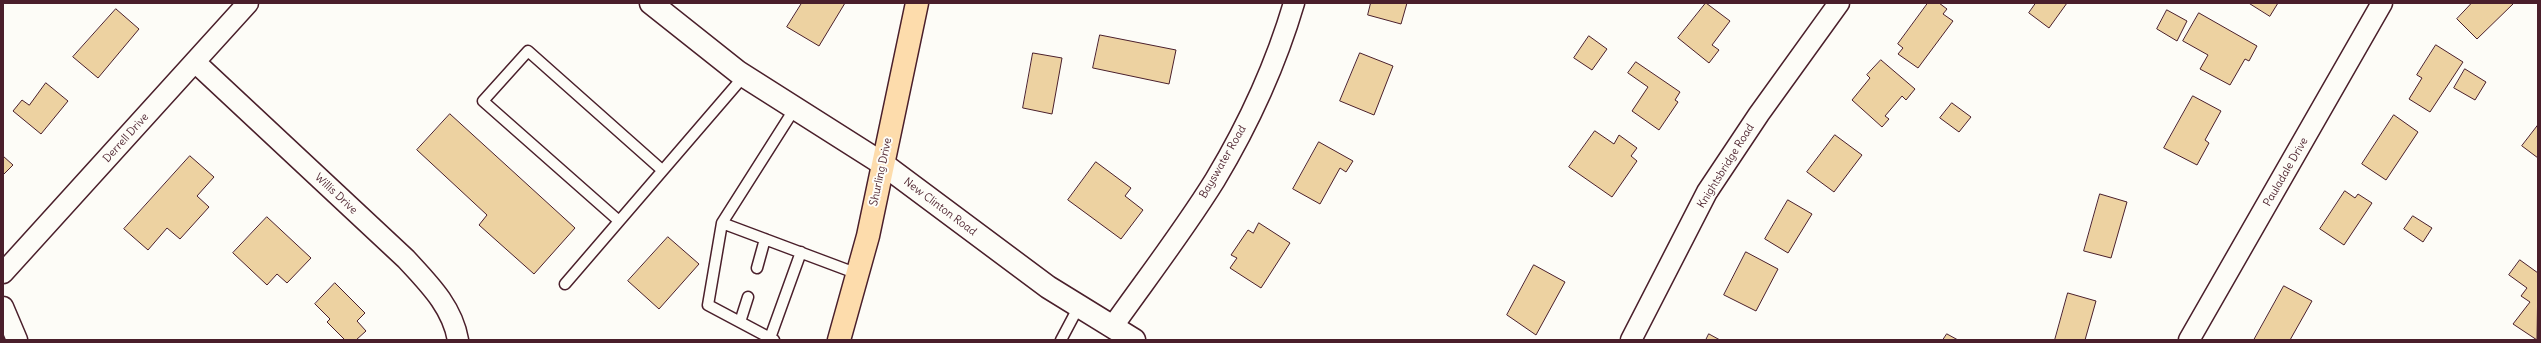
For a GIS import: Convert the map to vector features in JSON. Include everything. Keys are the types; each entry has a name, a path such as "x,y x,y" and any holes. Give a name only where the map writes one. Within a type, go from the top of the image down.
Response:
{"main road":[{"name":"Shurling Drive","path":"839,340 858,274 917,3"}],"street":[{"name":"Derrell Drive","path":"3,273 248,3"},
{"name":"New Clinton Road","path":"651,3 744,76 883,164 1006,257 1079,306 1134,340"},
{"name":"Bayswater Road","path":"1113,326 1215,180 1253,109 1286,30 1294,3"},
{"name":"Knightsbridge Road","path":"1631,340 1707,192 1759,114 1839,3"},
{"name":"Pauladale Drive","path":"2189,340 2382,3"},
{"name":"Willis Drive","path":"195,62 406,259 438,294 453,320 458,340"},
{"path":"3,307 17,340"}],"lane":[{"path":"619,221 483,101 528,51 662,170"},
{"path":"565,284 744,76"},
{"path":"795,108 722,223 708,305 772,339 801,252"},
{"path":"722,223 858,274"},
{"path":"757,268 765,239"},
{"path":"740,322 748,297"},
{"path":"1062,340 1079,306"}],"building":[{"path":"802,3 845,3 819,46 787,27"},
{"path":"1371,3 1407,3 1401,24 1368,15"},
{"path":"1706,3 1730,21 1712,45 1719,50 1709,63 1678,38"},
{"path":"1928,3 1939,3 1947,9 1943,14 1953,21 1918,68 1898,54 1903,48 1898,44"},
{"path":"2036,3 2067,3 2049,28 2029,13"},
{"path":"2249,3 2278,3 2270,16"},
{"path":"2472,3 2514,3 2477,39 2457,19"},
{"path":"116,9 139,29 98,78 73,57"},
{"path":"2167,10 2187,21 2177,41 2157,29"},
{"path":"2199,13 2257,46 2249,61 2245,59 2230,85 2200,69 2208,55 2183,41"},
{"path":"1100,35 1176,50 1169,84 1093,68"},
{"path":"1589,36 1607,49 1592,70 1574,58"},
{"path":"2436,45 2463,62 2430,112 2409,99 2422,78 2417,75"},
{"path":"1033,53 1062,58 1052,114 1023,108"},
{"path":"1360,53 1393,66 1374,115 1340,101"},
{"path":"1881,60 1915,89 1906,100 1902,96 1885,116 1889,119 1882,127 1852,100 1870,78 1867,75"},
{"path":"1636,62 1680,92 1675,100 1678,102 1659,130 1632,111 1648,87 1628,73"},
{"path":"2465,69 2486,82 2475,100 2454,88"},
{"path":"46,83 68,101 41,134 13,111 22,100 29,105"},
{"path":"2193,96 2221,111 2205,140 2209,143 2197,165 2164,148"},
{"path":"1952,103 1971,117 1959,132 1940,118"},
{"path":"450,114 575,228 534,274 479,225 487,215 417,150"},
{"path":"2394,115 2418,132 2386,180 2362,164"},
{"path":"2538,125 2538,158 2522,146"},
{"path":"1595,131 1614,144 1619,135 1637,148 1631,156 1637,161 1612,197 1569,167"},
{"path":"1835,135 1862,155 1834,192 1807,172"},
{"path":"1319,142 1353,161 1346,172 1340,168 1320,204 1293,189"},
{"path":"3,156 13,165 3,175"},
{"path":"190,156 214,177 197,196 209,207 180,239 167,228 148,250 124,229"},
{"path":"1096,162 1131,188 1125,196 1143,210 1121,239 1068,200"},
{"path":"2345,191 2355,198 2358,194 2372,203 2344,245 2320,229"},
{"path":"2100,194 2127,202 2111,258 2084,251"},
{"path":"1788,200 1812,214 1788,253 1765,239"},
{"path":"2413,216 2432,228 2423,242 2404,229"},
{"path":"267,217 311,258 287,283 277,274 267,285 233,253"},
{"path":"1259,223 1290,243 1261,288 1230,268 1237,258 1231,255 1248,230 1253,233"},
{"path":"668,237 699,264 659,309 628,281"},
{"path":"1746,252 1778,269 1756,311 1724,295"},
{"path":"2520,260 2538,273 2537,340 2513,324 2530,302 2521,296 2527,288 2509,275"},
{"path":"1534,265 1565,282 1536,335 1507,315"},
{"path":"335,283 365,313 357,321 366,331 356,340 345,340 327,322 330,319 315,304"},
{"path":"2284,286 2312,301 2290,340 2254,340"},
{"path":"2068,293 2096,301 2085,340 2055,340"},
{"path":"1709,334 1720,340 1706,340"},
{"path":"1947,334 1958,340 1943,340"}]}
